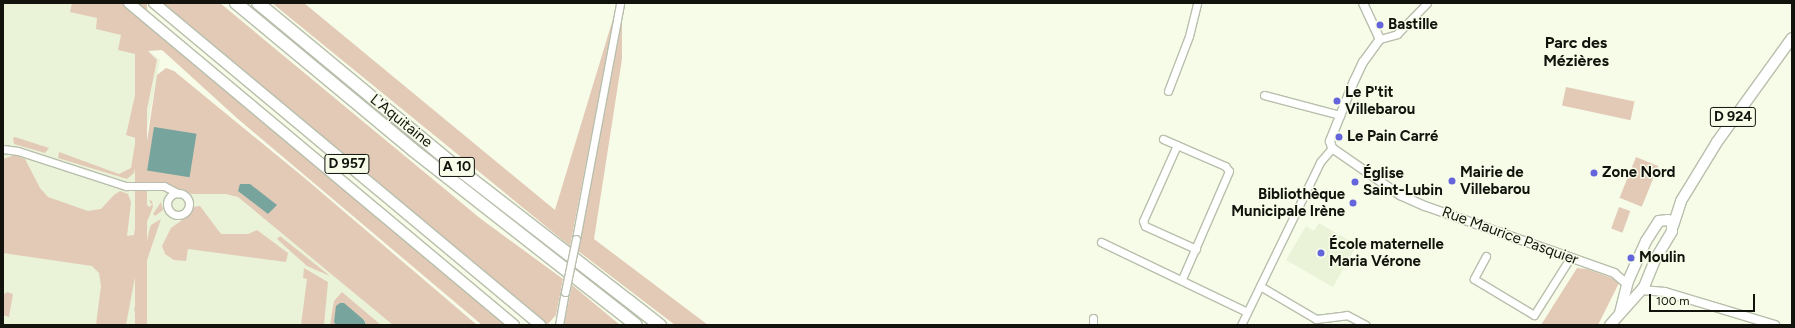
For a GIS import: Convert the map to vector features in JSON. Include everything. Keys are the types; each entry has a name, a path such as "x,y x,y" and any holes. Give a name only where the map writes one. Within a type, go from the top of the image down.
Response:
{"highway":[{"name":"L'Aquitaine","path":"236,3 444,175 636,325"},
{"name":"L'Aquitaine","path":"258,3 465,174 660,325"}],"main road":[{"name":"D 957","path":"129,3 514,325"},
{"name":"D 957","path":"154,3 540,325"},
{"name":"D 924","path":"1620,313 1632,272 1653,229 1681,201 1738,110 1792,38"},
{"name":"D 924","path":"1610,325 1640,292 1673,226 1681,201"},
{"path":"1662,220 1668,220 1673,226"},
{"path":"1627,286 1640,292"}],"street":[{"path":"560,322 620,3"},
{"path":"1168,91 1189,36 1197,3"},
{"path":"1363,3 1380,39"},
{"path":"1241,325 1320,162 1332,148 1330,141 1363,62 1380,39 1396,34 1427,3"},
{"path":"1264,95 1340,115"},
{"path":"1163,139 1225,166 1229,171 1182,279"},
{"path":"1177,145 1143,221 1146,226 1196,249"},
{"name":"Rue Maurice Pasquier","path":"1332,148 1400,195 1614,273 1627,286"},
{"path":"3,149 18,151 126,186 170,187 178,193 188,201 188,208 184,213 177,215 170,212 167,206 170,197 178,193"},
{"path":"158,186 170,197"},
{"path":"1101,242 1182,279 1247,312"},
{"path":"1486,256 1474,279 1534,315 1570,258"},
{"path":"1614,273 1632,272"},
{"path":"1648,278 1665,292"},
{"path":"1260,286 1316,319 1347,315 1366,325"},
{"path":"1640,292 1665,292 1775,325"}],"shaded area":[{"path":"3,3 89,3 160,60 141,163 239,178 414,325 3,325"},
{"path":"72,3 123,3 506,325 482,325 238,119 162,50 148,51 157,60 134,173 127,179 58,158 59,152 119,174 131,168 136,138 126,135 144,56 118,50 121,35 96,29 97,18 70,12"},
{"path":"135,3 147,3 147,325 135,325"},
{"path":"161,3 220,3 481,219 563,279 556,315 547,325"},
{"path":"272,3 304,3 555,210 616,9 570,246"},
{"path":"622,11 622,59 594,239 708,325 675,325 578,251"},
{"path":"166,68 174,71 307,180 477,325 393,325 238,197 226,194 192,194 166,184 141,181 157,75"},
{"path":"1566,87 1634,102 1631,120 1562,106"},
{"path":"15,137 49,148 45,153 14,144 13,138"},
{"path":"15,155 25,159 40,188 48,197 88,211 101,209 114,195 120,191 128,194 131,202 127,236 134,235 139,200 142,199 149,207 152,205 149,200 152,201 153,207 144,229 126,325 96,325 101,286 99,273 92,266 3,253 3,159"},
{"path":"1636,157 1658,166 1642,207 1620,198"},
{"path":"161,202 163,210 155,216 153,214"},
{"path":"200,206 221,234 248,234 257,230 288,253 286,262 188,249 186,261 174,260 165,254 162,246 171,228 188,216 193,207"},
{"path":"1619,207 1630,211 1622,233 1611,229"},
{"path":"161,219 144,269 139,311 134,311 149,231 151,225"},
{"name":"École maternelle Maria Vérone","path":"1319,223 1357,245 1333,287 1286,260 1306,226 1314,231"},
{"path":"280,236 330,276 307,266 277,239"},
{"path":"304,268 328,282 324,325 301,325 307,279 303,278"},
{"path":"1577,268 1587,269 1620,281 1598,325 1541,325"},
{"path":"572,285 620,325 564,325"},
{"path":"7,292 13,294 9,317 3,315 3,295"},
{"path":"342,292 381,325 366,325 364,319 334,322 336,325 330,325 334,301"}],"water":[{"path":"154,127 196,134 190,177 147,170"},
{"path":"240,184 250,184 277,205 268,214 238,191"},
{"path":"340,303 344,303 364,320 366,325 336,325 334,322 336,306"}],"place":[{"name":"Bastille","path":"1380,25"},
{"name":"Le P'tit Villebarou","path":"1337,101"},
{"name":"Le Pain Carré","path":"1339,137"},
{"name":"Zone Nord","path":"1594,173"},
{"name":"Mairie de Villebarou","path":"1452,181"},
{"name":"Église Saint-Lubin","path":"1355,182"},
{"name":"Bibliothèque Municipale Irène","path":"1353,203"},
{"name":"École maternelle Maria Vérone","path":"1321,253"},
{"name":"Moulin","path":"1631,258"}],"district":[{"name":"Parc des Mézières","path":"1576,52"}]}
